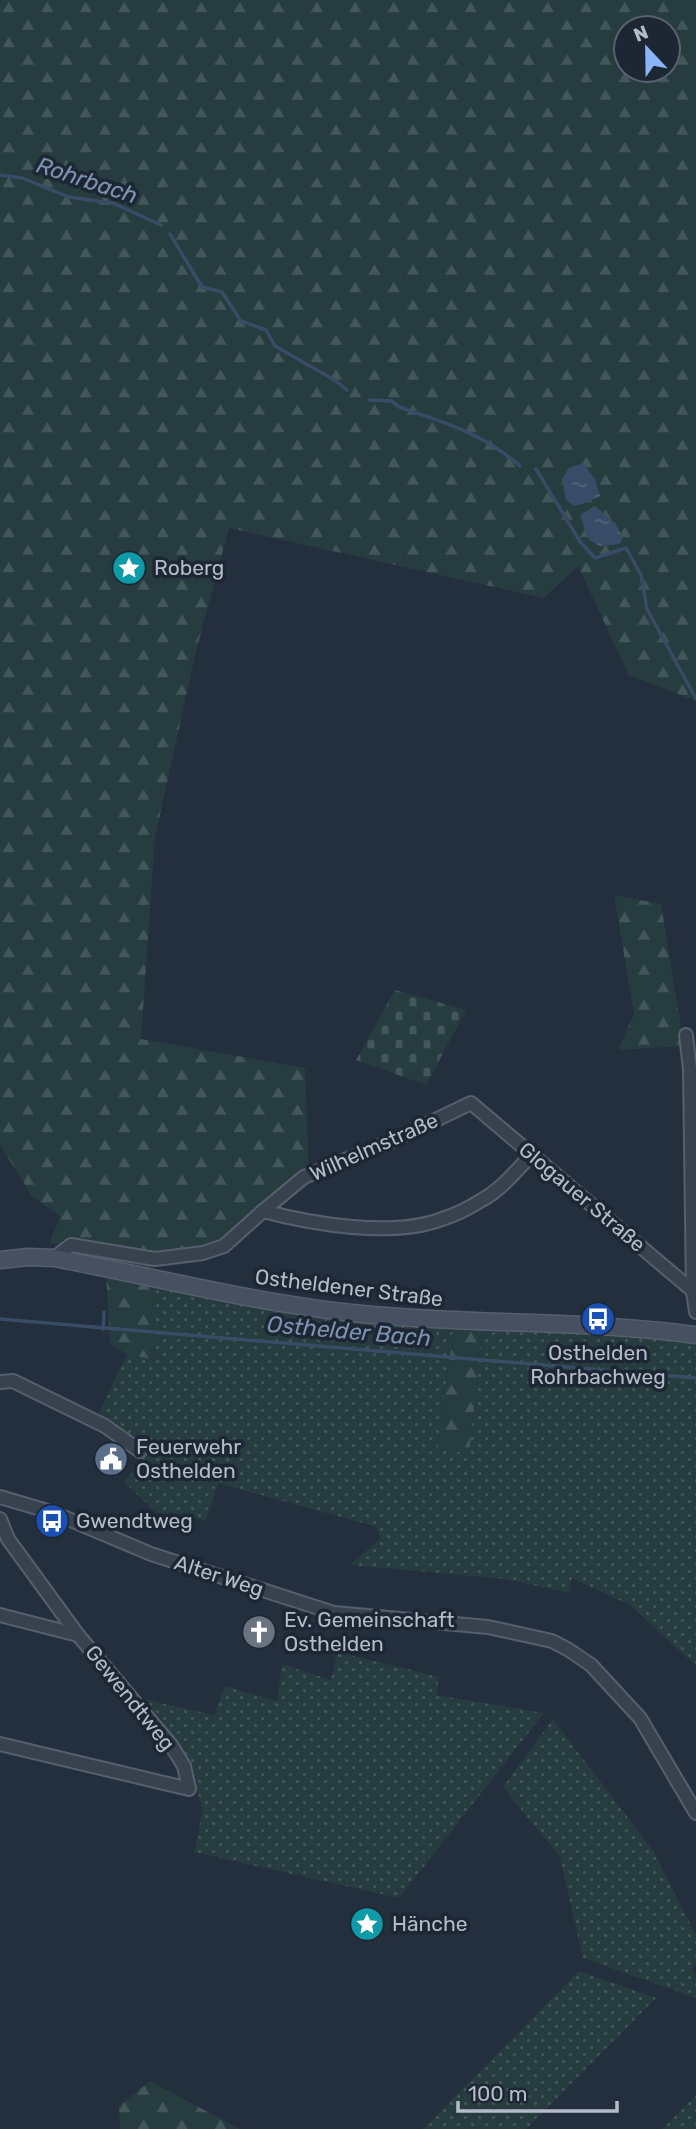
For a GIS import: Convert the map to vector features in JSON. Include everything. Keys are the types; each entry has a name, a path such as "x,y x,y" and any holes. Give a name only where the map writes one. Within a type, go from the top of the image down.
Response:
{"main road":[{"name":"Ostheldener Straße","path":"0,1260 54,1258 261,1300 359,1314 452,1322 636,1328 696,1335"}],"street":[{"path":"686,1035 690,1069 693,1290 696,1312"},
{"name":"Glogauer Straße","path":"471,1103 693,1290"},
{"name":"Wilhelmstraße","path":"54,1258 71,1245 155,1259 203,1253 224,1246 304,1177 394,1140 471,1103"},
{"path":"263,1210 297,1220 372,1228 404,1228 440,1220 482,1200 507,1182 532,1154"},
{"path":"0,1382 12,1381 105,1426 140,1451"},
{"name":"Alter Weg","path":"0,1497 54,1513 151,1554 334,1612 488,1627 552,1641 591,1665 640,1718 696,1813"},
{"name":"Gewendtweg","path":"0,1519 4,1539 78,1635 171,1745 184,1766 189,1789 0,1744"},
{"path":"0,1615 78,1635"}],"green space":[{"path":"0,0 696,0 696,701 629,675 578,566 544,598 229,528 196,651 155,837 141,1039 305,1068 309,1175 223,1249 151,1264 155,1360 127,1354 110,1344 105,1254 50,1243 60,1216 32,1196 0,1145","holes":["595,507 601,510 600,546 589,540 580,515"]},
{"path":"614,895 661,904 684,1046 618,1050 634,1014"},
{"path":"395,990 466,1010 426,1085 356,1060"},
{"path":"152,1285 252,1307 453,1330 437,1448 469,1454 482,1330 642,1336 696,1344 696,1666 630,1605 572,1578 569,1593 506,1579 350,1565 380,1539 377,1527 218,1483 206,1521 170,1512 167,1519 161,1517 124,1482 149,1451 97,1417 127,1354 155,1360"},
{"path":"456,1311 484,1312 469,1454 437,1448"},
{"path":"337,1652 439,1677 436,1695 544,1713 399,1898 194,1852 203,1810 188,1761 138,1698 214,1715 225,1686 277,1701 282,1664 331,1680"},
{"path":"553,1719 653,1851 696,1935 696,1964 692,1968 696,1975 696,1998 583,1958 560,1857 503,1787"},
{"path":"579,1971 656,1998 526,2129 423,2129"},
{"path":"150,2081 240,2129 120,2129 119,2106"},
{"path":"696,2095 696,2129 662,2129"}],"water":[{"path":"583,463 595,479 600,496 574,506 566,500 562,479 569,468"},
{"path":"595,506 616,524 623,539 619,544 600,546 589,540 580,515"}],"waterway":[{"name":"Rohrbach","path":"0,175 22,178 69,197 113,203 161,225"},
{"name":"Rohrbach","path":"170,234 202,287 222,292 241,321 266,330 275,346 347,390"},
{"name":"Rohrbach","path":"369,400 392,401 399,407 463,430 492,445 520,466"},
{"name":"Rohrbach","path":"536,469 581,543 595,558 626,548 641,575 647,609 696,699"},
{"path":"103,1329 104,1312"},
{"name":"Osthelder Bach","path":"0,1319 696,1378"}],"place":[{"name":"Roberg","path":"129,568"},
{"name":"Osthelden Rohrbachweg","path":"598,1319"},
{"name":"Feuerwehr Osthelden","path":"111,1459"},
{"name":"Gwendtweg","path":"52,1521"},
{"name":"Ev. Gemeinschaft Osthelden","path":"259,1632"},
{"name":"Hänche","path":"367,1924"}]}
